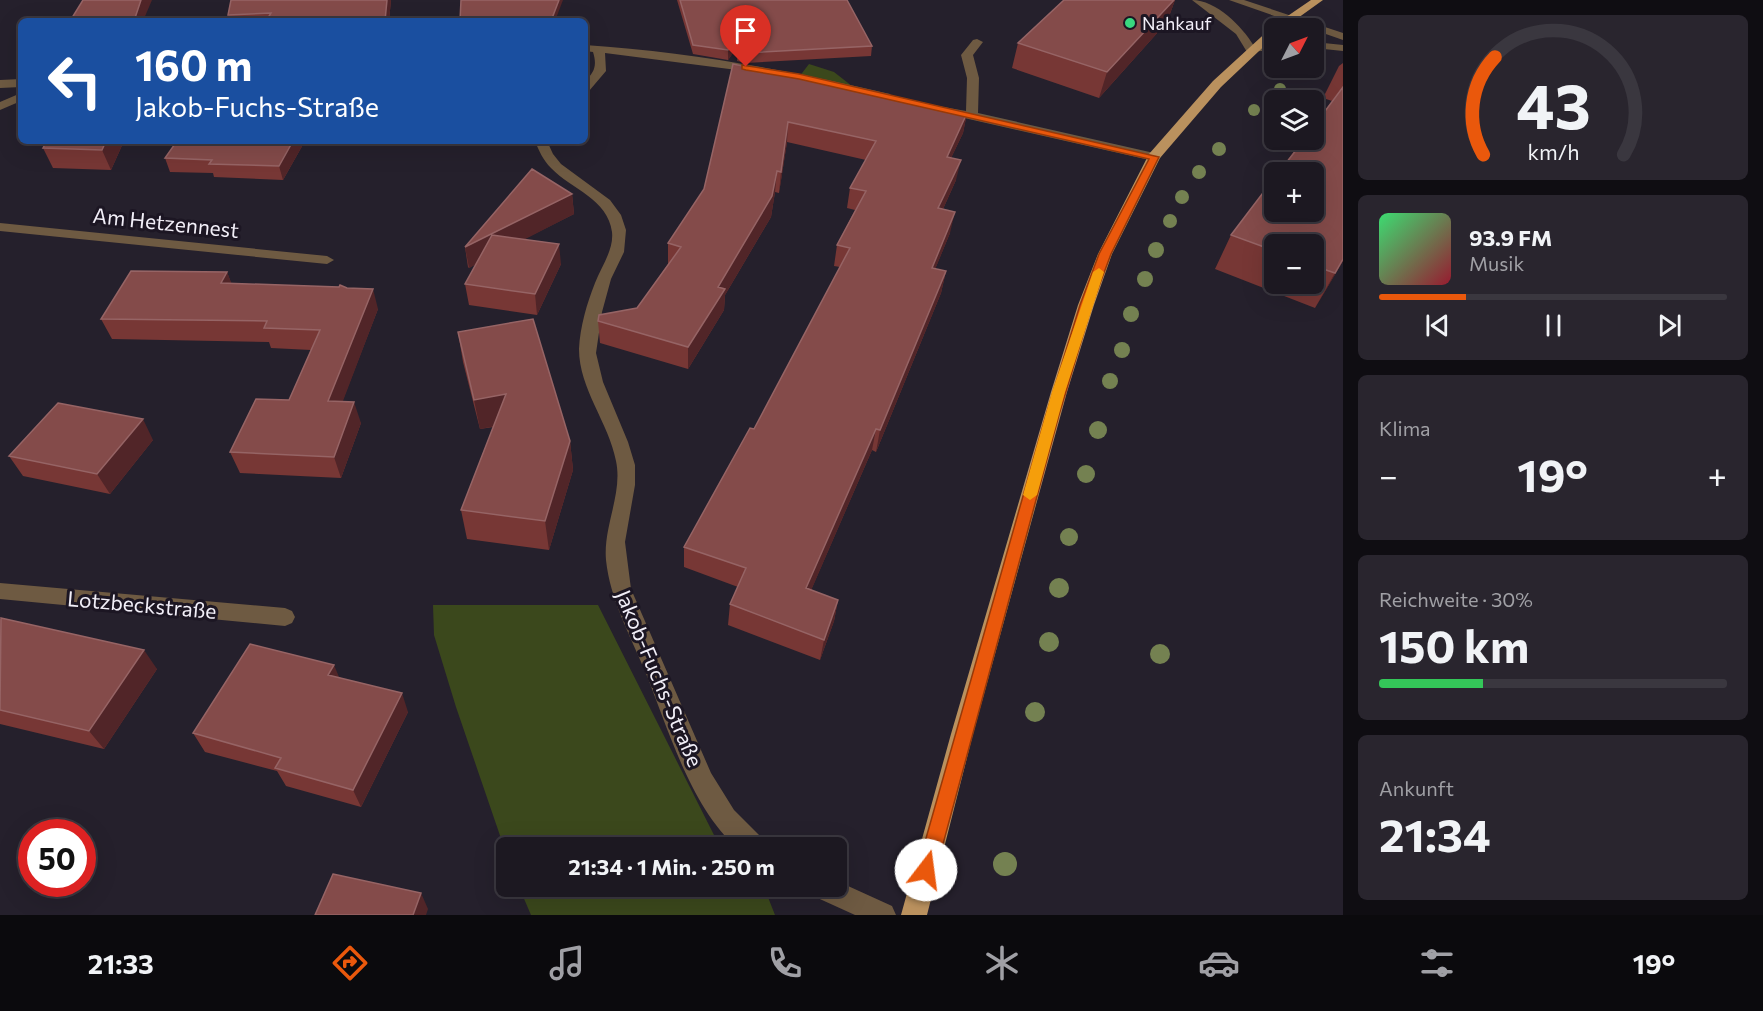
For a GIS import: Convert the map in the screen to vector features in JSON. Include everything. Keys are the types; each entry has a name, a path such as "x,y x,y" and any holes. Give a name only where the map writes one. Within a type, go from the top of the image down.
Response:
{"main road":[{"path":"1292,18 1318,0"},
{"path":"914,915 1059,392 1105,254 1154,157 1217,84 1264,39"}],"street":[{"path":"1197,0 1240,32 1251,50 1264,48"},
{"path":"1234,0 1266,18"},
{"path":"1324,34 1343,38"},
{"path":"972,116 975,92 972,68 967,56 977,42"},
{"path":"1324,46 1343,48"},
{"path":"588,48 644,52 799,76 903,100"},
{"path":"588,85 602,70 603,62 598,49"},
{"path":"0,84 18,83"},
{"path":"0,106 18,98"},
{"path":"927,106 1154,157"},
{"name":"Jakob-Fuchs-Straße","path":"542,144 545,153 554,164 602,200 616,217 619,233 618,249 602,284 588,340 588,355 597,389 624,455 627,475 615,536 616,566 621,589 694,762 722,812 742,837"},
{"name":"Am Hetzennest","path":"0,226 327,260"},
{"name":"Lotzbeckstraße","path":"0,591 285,617"},
{"path":"843,897 883,915"}],"green space":[{"path":"809,64 834,72 857,90 799,77"},
{"path":"433,605 598,605 716,837 500,837 434,635"},
{"path":"523,897 768,897 775,915 531,915"}],"building":[{"path":"83,0 141,0 135,18 72,18"},
{"path":"231,0 387,0 385,18 268,18 271,13 228,15"},
{"path":"461,0 559,0 552,18 460,18"},
{"path":"680,0 847,0 872,46 746,53 738,51 742,31 728,50 693,45"},
{"path":"1064,0 1174,0 1107,72 1018,43"},
{"path":"733,64 967,113 947,157 961,160 938,208 955,212 932,268 946,271 880,430 876,429 806,588 838,600 824,640 730,604 746,568 684,547 750,428 754,429 850,248 837,245 866,191 850,188 876,141 788,122 781,172 777,171 772,196 718,287 725,289 688,347 598,321 599,315 637,308 681,247 668,243 704,189"},
{"path":"1343,87 1343,259 1335,273 1324,269 1324,234 1264,234 1264,247 1231,235 1264,192 1264,222 1324,222 1324,162 1287,162 1296,150 1324,150 1324,113"},
{"path":"45,144 105,144 102,150 43,148"},
{"path":"175,144 291,144 279,166 209,164 212,160 165,158"},
{"path":"532,169 572,194 465,247"},
{"path":"492,235 559,244 535,294 465,284"},
{"path":"131,271 227,272 221,283 339,287 340,285 347,288 373,289 328,401 354,402 334,457 230,452 256,399 289,400 320,330 264,328 267,321 101,319"},
{"path":"533,319 570,441 545,521 461,510 506,394 474,400 458,332"},
{"path":"58,403 143,419 97,474 9,456"},
{"path":"1,618 144,650 89,731 0,710"},
{"path":"250,644 334,665 328,675 402,693 353,790 275,768 281,758 193,733"},
{"path":"333,874 421,893 413,915 315,915"}],"slow traffic":[{"path":"1030,495 1059,392 1086,305 1099,272"}],"place":[{"name":"Nahkauf","path":"1130,23"}],"route":[{"path":"746,67 799,76 1154,157 1105,254 1086,305 1052,415 926,870"}]}
